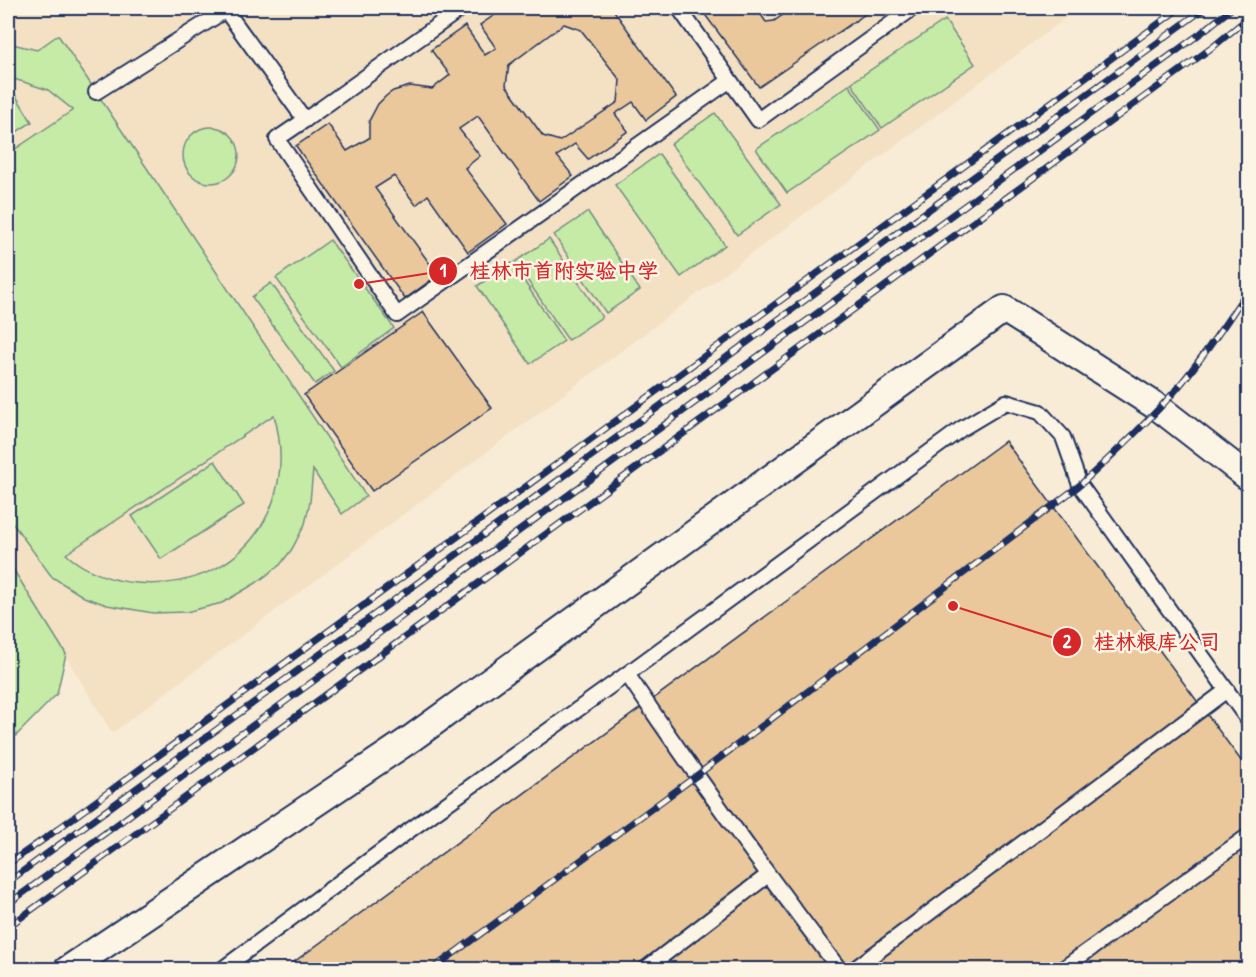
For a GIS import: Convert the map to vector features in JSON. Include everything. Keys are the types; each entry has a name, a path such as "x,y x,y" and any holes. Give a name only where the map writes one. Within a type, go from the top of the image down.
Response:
{"street":[{"path":"67,969 412,738 1004,309 1158,408 1248,477"}],"lane":[{"path":"462,8 277,139 398,315 729,81"},
{"path":"680,8 758,120 913,8"},
{"path":"96,92 225,9 305,120"},
{"path":"222,969 961,429 1006,402 1040,412 1062,437 1080,485 1248,720"},
{"path":"627,674 696,776 840,969"},
{"path":"853,969 1227,690"},
{"path":"1061,969 1248,836"},
{"path":"644,969 768,875"}],"shaded area":[{"path":"8,8 1079,8 112,733 8,561"}],"green space":[{"path":"945,20 975,64 882,128 851,83"},
{"path":"58,35 366,496 342,514 313,470 305,524 292,549 280,565 256,583 222,603 186,612 153,613 107,605 84,597 52,577 8,517 8,154 73,110 48,90 8,77 8,43 37,50","holes":["274,415 280,450 278,483 269,512 253,538 231,559 204,574 172,582 128,582 90,570 66,554"]},
{"path":"8,83 32,122 15,133 8,122"},
{"path":"849,85 880,130 787,193 756,149"},
{"path":"715,113 781,204 737,235 671,144"},
{"path":"211,127 231,135 239,155 231,175 211,183 191,175 183,155 191,135"},
{"path":"659,154 725,245 681,277 615,185"},
{"path":"588,212 640,290 606,313 554,235"},
{"path":"549,239 602,317 568,340 515,262"},
{"path":"330,240 394,328 341,367 276,278"},
{"path":"512,263 564,341 530,364 477,286"},
{"path":"271,283 334,371 315,384 252,297"},
{"path":"215,461 244,505 161,559 132,516"},
{"path":"8,561 66,654 57,694 8,744"}],"building":[{"path":"505,8 612,8 676,97 646,120 633,102 615,114 628,131 588,159 575,144 557,156 573,176 539,201 478,116 459,129 480,156 465,168 507,224 468,252 428,195 416,205 394,176 375,188 438,275 405,299 296,146 328,124 347,151 369,138 369,121 378,104 386,96 393,91 410,86 432,89 450,75 431,50 465,26 485,55 496,48 480,25","holes":["564,24 581,30 620,80 618,102 560,141 543,136 506,85 509,65"]},
{"path":"700,8 756,8 766,22 774,21 793,8 874,8 759,87"},
{"path":"423,312 492,408 372,491 304,395"},
{"path":"1005,441 1248,770 1248,970 283,970"}],"railway":[{"path":"8,864 1180,8"},
{"path":"8,882 1205,8"},
{"path":"8,904 1201,33 1232,8"},
{"path":"8,927 1214,46 1248,18"},
{"path":"431,970 696,776 1080,485 1175,391 1195,367 1248,290"}],"place":[{"name":"桂林市首附实验中学","path":"359,284"},
{"name":"桂林粮库公司","path":"953,606"}]}
